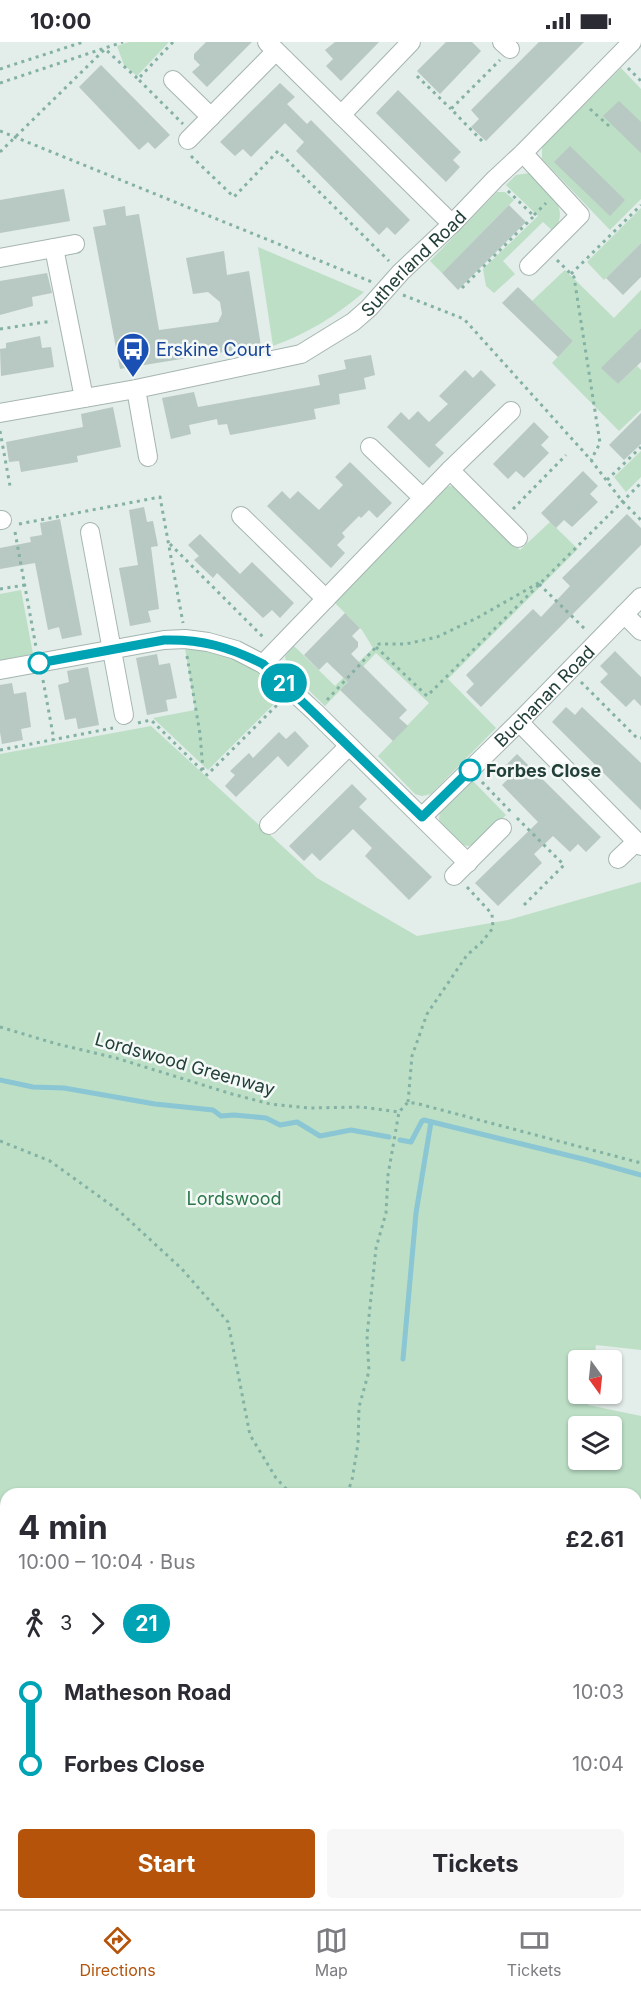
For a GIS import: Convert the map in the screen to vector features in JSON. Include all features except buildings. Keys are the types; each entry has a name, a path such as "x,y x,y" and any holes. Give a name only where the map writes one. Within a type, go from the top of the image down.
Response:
{"street":[{"path":"341,115 411,42"},
{"name":"Sutherland Road","path":"0,413 301,354 352,322 369,308 401,272 452,224 632,42"},
{"path":"188,146 271,47 452,224"},
{"path":"173,80 211,117"},
{"path":"523,153 580,215 529,266"},
{"path":"0,258 75,244"},
{"path":"54,248 84,398"},
{"path":"136,388 148,457"},
{"path":"263,664 450,470 511,411"},
{"path":"370,447 423,498"},
{"path":"450,470 518,538"},
{"path":"241,516 326,599"},
{"path":"90,532 124,722"},
{"name":"Buchanan Road","path":"422,817 641,597"},
{"path":"624,614 641,631"},
{"path":"0,670 164,640 184,639 208,642 236,650 263,664 468,863"},
{"path":"519,722 639,844 618,859"},
{"path":"269,825 349,746"},
{"path":"454,876 502,828"}],"path":[{"path":"0,69 83,42"},
{"path":"0,83 123,42"},
{"path":"451,109 506,46"},
{"path":"105,49 138,79"},
{"path":"0,152 105,49"},
{"path":"417,76 482,141"},
{"path":"577,97 609,126"},
{"path":"0,130 464,319 591,460 622,501 641,520"},
{"path":"188,146 234,197 278,152 401,272"},
{"path":"462,288 534,216 495,178"},
{"path":"572,274 641,205"},
{"path":"546,249 574,277 600,443 591,460"},
{"path":"0,329 68,318"},
{"path":"0,431 10,486"},
{"path":"607,480 641,447"},
{"path":"501,521 566,455"},
{"path":"376,647 427,696 641,483"},
{"path":"168,543 277,650"},
{"path":"540,582 598,641"},
{"path":"315,712 379,644 406,644 437,637 477,618 540,582"},
{"path":"0,589 25,585"},
{"path":"184,639 200,734 203,770"},
{"path":"569,670 637,738 641,738"},
{"path":"42,679 54,740"},
{"path":"0,750 54,740 124,722 151,720 207,774 292,691"},
{"path":"470,770 564,865 524,905"},
{"path":"349,1488 356,1456 359,1407 369,1371 367,1336 376,1248 386,1213 388,1175 399,1112 408,1102 412,1056 427,1014 467,955 481,943 493,927 492,914 454,876"},
{"name":"Lordswood Greenway","path":"0,1027 270,1104 309,1108 361,1107 399,1112"},
{"path":"408,1102 641,1163"},
{"path":"0,1141 51,1161 118,1210 182,1269 228,1322 250,1436 276,1478 285,1488"}],"green space":[{"path":"129,42 169,42 137,76 124,65 117,46"},
{"path":"621,68 641,89 641,199 610,230 542,159 542,147"},
{"path":"530,173 555,199 559,206 559,222 554,232 543,222 503,261 515,274 494,293 486,286 483,269 538,216 506,185 516,175"},
{"path":"497,192 505,192 514,200 442,273 430,261"},
{"path":"641,208 641,243 604,280 587,262"},
{"path":"258,247 364,292 321,323 273,346"},
{"path":"565,270 614,318 641,290 641,328 602,368 618,384 637,366 641,370 641,410 619,431 552,363 573,341 532,301"},
{"path":"641,451 641,477 626,492 614,477"},
{"path":"449,486 458,487 520,550 550,522 578,549 448,679 496,728 431,794 422,796 415,794 378,756 429,703 376,653 325,706 288,670 285,656 294,646 335,686 373,648 362,630 334,602 441,491"},
{"path":"21,590 33,654 0,660 0,594"},
{"path":"185,648 218,653 237,659 284,694 208,770 153,718 195,710"},
{"name":"Lordswood","path":"151,726 317,878 417,936 508,920 641,882 641,1350 596,1345 595,1350 568,1350 568,1404 588,1404 641,1416 641,1488 0,1488 0,754"},
{"path":"470,778 506,815 477,843 469,846 460,845 441,826 439,819 440,811"}],"waterway":[{"path":"0,1080 33,1087 64,1088 155,1104 213,1110 221,1116 266,1118 280,1125 297,1122 320,1136 351,1130 389,1137"},
{"path":"400,1140 411,1142 424,1120 641,1175"},
{"path":"403,1359 416,1213 431,1122"}],"bus line":[{"name":"21","path":"39,663 164,640 184,639 208,642 236,650 263,664 422,817 470,770"}],"place":[{"name":"Erskine Court","path":"133,378"},
{"name":"Forbes Close","path":"470,770"}]}
